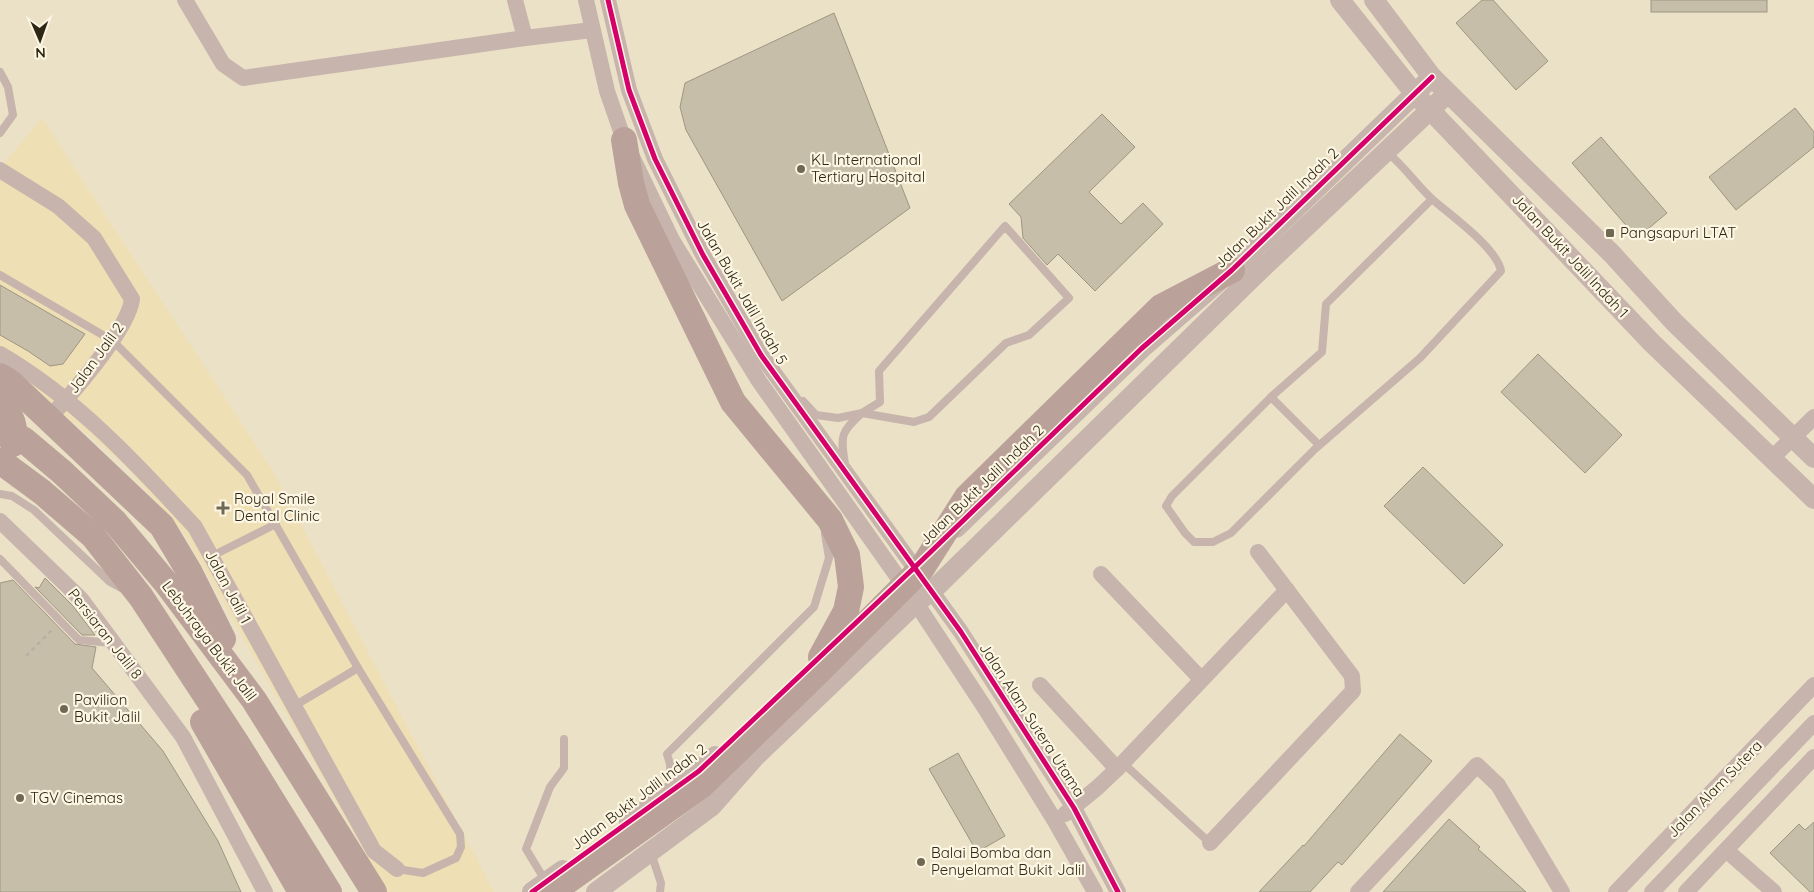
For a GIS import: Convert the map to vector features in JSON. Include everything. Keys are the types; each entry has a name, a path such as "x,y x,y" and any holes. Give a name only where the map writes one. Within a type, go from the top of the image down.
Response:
{"highway":[{"path":"624,140 631,184 637,205 733,402 830,520 847,555 851,587 846,611 806,684"},
{"path":"543,889 701,786 922,568 967,497 1161,307 1232,270"},
{"path":"0,376 11,384 162,526 190,573 254,700"},
{"path":"0,402 10,412 15,429 14,443 4,461 0,462"},
{"name":"Lebuhraya Bukit Jalil","path":"0,427 24,440 62,472 115,522 167,584 254,700 374,892"},
{"name":"Lebuhraya Bukit Jalil","path":"0,462 42,492 92,536 141,597 236,742 329,892"},
{"path":"141,597 149,634 200,717 302,892"}],"street":[{"path":"185,0 223,64 243,78 592,30"},
{"path":"515,0 525,38"},
{"name":"Jalan Bukit Jalil Indah 5","path":"586,0 607,91 624,140 672,240 759,382 916,603"},
{"name":"Jalan Bukit Jalil Indah 5","path":"608,0 629,90 655,159 703,255 761,356 915,567"},
{"name":"Jalan Bukit Jalil Indah 1","path":"1340,0 1347,12 1415,94 1652,343 1814,499"},
{"name":"Jalan Bukit Jalil Indah 1","path":"1374,0 1432,77 1612,254 1674,322 1814,458"},
{"name":"Jalan Bukit Jalil Indah 2","path":"543,889 699,771 915,567 1141,349 1232,270 1432,77"},
{"path":"596,892 712,806 756,756 916,603 932,591 1248,282 1448,93"},
{"name":"Jalan Jalil 2","path":"0,170 58,206 94,238 132,299 132,306 112,341 67,399 48,419"},
{"path":"1652,343 1674,322"},
{"name":"Jalan Jalil 1","path":"0,354 25,368 67,399 162,490 195,527 374,851 397,869"},
{"path":"1772,458 1814,417"},
{"name":"Persiaran Jalil 8","path":"0,521 82,599 183,737 265,892"},
{"path":"1210,843 1353,692 1352,676 1258,552"},
{"name":"Jalan Alam Sutera Utama","path":"915,567 961,632 1074,808 1118,892"},
{"path":"1101,574 1202,679"},
{"path":"1055,821 1074,808 1120,766 1287,590"},
{"path":"916,603 985,708 1055,821 1095,892"},
{"path":"1040,685 1120,766"},
{"name":"Jalan Alam Sutera","path":"1616,892 1814,685"},
{"name":"Jalan Alam Sutera","path":"1652,892 1814,723"},
{"path":"1686,892 1814,757"},
{"path":"1024,772 1044,762"},
{"path":"1358,892 1477,765 1498,785 1556,889"},
{"path":"1726,850 1774,892"}],"lane":[{"path":"0,72 8,87 13,115 0,133"},
{"path":"1387,152 1403,165 1432,199 1461,222 1492,254 1500,264 1501,271 1420,358 1319,445 1231,533 1213,542 1194,542 1185,533 1166,506 1172,496 1271,397 1322,352 1326,304 1432,199"},
{"path":"774,374 816,415 838,418 862,413 914,422 929,417 1006,343 1029,335 1069,298 1005,226 879,370 880,402 862,413 845,428 842,447 847,474"},
{"path":"0,275 112,341 247,475 358,668 460,834 461,847 456,858 423,873 397,869"},
{"path":"1271,397 1319,445"},
{"path":"737,416 800,497"},
{"path":"0,494 12,496 34,510 110,582 141,597"},
{"path":"212,556 276,524"},
{"path":"672,790 670,764 667,754 814,607 829,558 824,527"},
{"path":"0,559 79,640 114,644"},
{"path":"294,706 358,668"},
{"path":"543,889 526,849 550,787 564,768 564,740"},
{"path":"1120,766 1210,843"},
{"path":"651,851 661,883 660,892"}],"path":[{"path":"26,656 60,620"}],"shaded area":[{"path":"42,118 273,471 494,892 387,892 183,532 122,463 25,381 0,367 0,168"}],"building":[{"path":"1482,0 1493,0 1548,61 1516,90 1456,23"},
{"path":"1651,0 1767,0 1767,12 1651,12"},
{"name":"KL International Tertiary Hospital","path":"834,13 910,208 782,301 686,130 680,107 685,83"},
{"path":"1795,108 1814,132 1814,147 1736,210 1709,177"},
{"path":"1102,114 1135,147 1089,192 1121,224 1143,203 1163,224 1095,291 1058,254 1047,265 1023,238 1021,217 1009,204"},
{"path":"1601,137 1667,213 1637,238 1572,163"},
{"path":"0,285 85,334 63,364 50,366 0,335"},
{"path":"1538,354 1622,435 1585,473 1501,392"},
{"path":"1423,467 1503,545 1464,584 1384,506"},
{"path":"45,578 73,606 95,635 82,635 35,587 39,588"},
{"name":"Pavilion Bukit Jalil","path":"13,580 75,644 96,647 92,668 163,751 218,841 241,892 0,892 0,583"},
{"path":"1400,734 1432,761 1342,865 1338,862 1310,892 1259,892 1304,846"},
{"path":"958,753 1005,836 977,852 929,769"},
{"path":"1449,819 1480,847 1478,849 1526,892 1383,892"},
{"path":"1814,822 1814,892 1810,892 1770,853 1799,824 1805,830"}],"cycle path":[{"path":"608,0 629,90 655,159 703,255 761,355 961,632 1074,808 1118,892"},
{"path":"532,892 699,771 915,567 1141,349 1232,270 1432,77"}],"place":[{"name":"KL International Tertiary Hospital","path":"801,169"},
{"name":"Pangsapuri LTAT","path":"1610,233"},
{"name":"Royal Smile Dental Clinic","path":"223,508"},
{"name":"Pavilion Bukit Jalil","path":"64,709"},
{"name":"TGV Cinemas","path":"20,798"},
{"name":"Balai Bomba dan Penyelamat Bukit Jalil","path":"921,862"}]}
